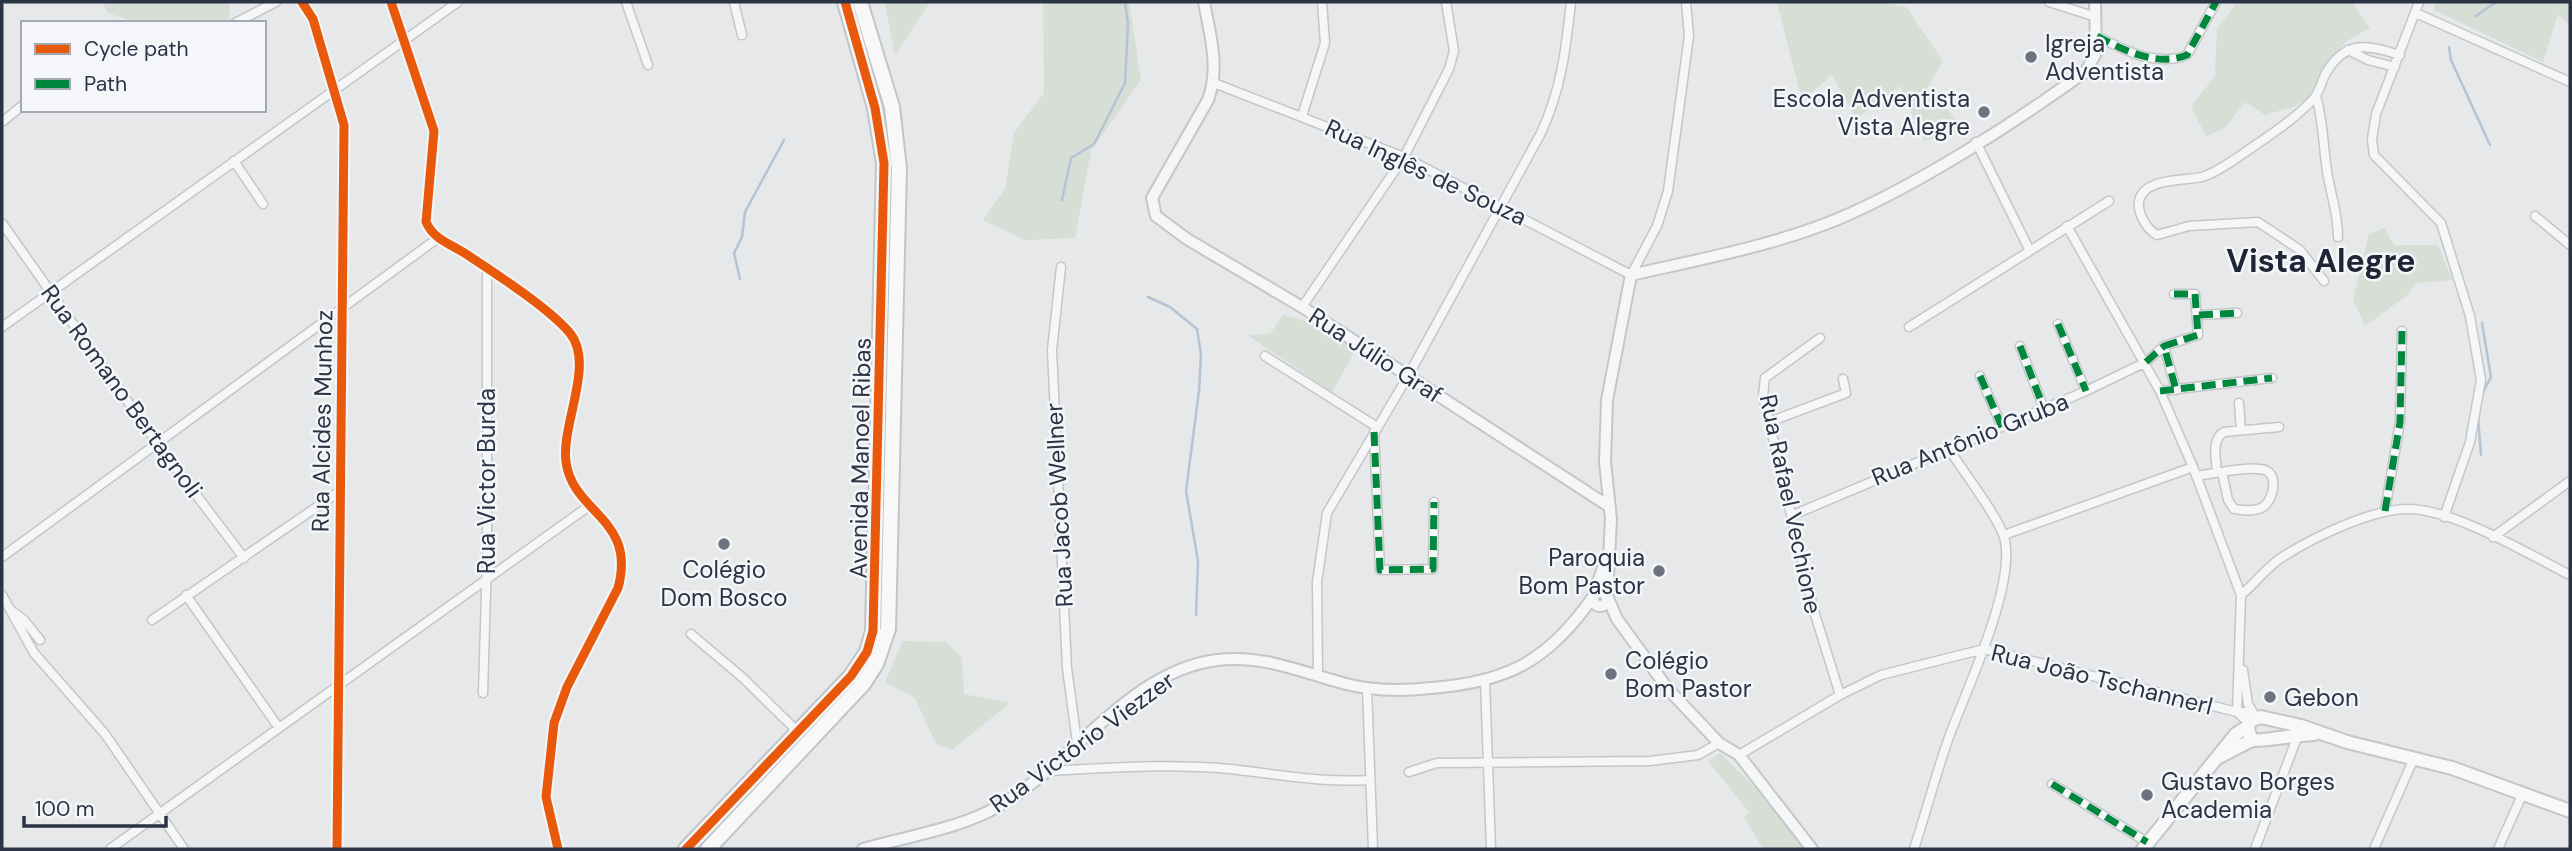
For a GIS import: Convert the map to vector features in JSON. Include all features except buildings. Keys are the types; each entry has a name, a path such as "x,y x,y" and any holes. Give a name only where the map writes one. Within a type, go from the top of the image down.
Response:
{"main road":[{"name":"Avenida Manoel Ribas","path":"845,2 879,124 884,187 887,435"},
{"name":"Avenida Manoel Ribas","path":"686,849 851,676 870,643 876,606 886,473 899,210 895,121 860,2"},
{"path":"884,187 893,208 899,210"},
{"name":"Avenida Manoel Ribas","path":"708,849 852,696 876,664 886,642 890,617 886,473"},
{"path":"2145,846 2221,756 2236,734 2254,723 2271,725 2269,738"},
{"name":"Rua João Tschannerl","path":"2318,733 2269,738 2261,742 2254,723 2301,726 2318,733 2414,758 2570,811"}],"street":[{"path":"239,21 276,2"},
{"name":"Rua Alcides Munhoz","path":"302,2 313,19 344,125 337,849"},
{"path":"391,2 434,131 425,216 429,230 558,321 578,346 578,373 566,459 569,475 589,506 607,521 615,536 621,573 615,595 567,687 554,723 546,797 558,849"},
{"path":"2,327 458,2"},
{"path":"626,2 648,65"},
{"path":"734,2 742,35"},
{"path":"1204,2 1214,53 1214,83"},
{"path":"1302,116 1325,43 1322,2"},
{"path":"1302,307 1404,157 1449,69 1454,51 1446,2"},
{"path":"1318,675 1317,582 1327,513 1408,376 1500,204 1541,134 1557,100 1565,66 1571,2"},
{"path":"1686,2 1689,36 1668,191 1657,226 1631,275 1607,400 1605,452 1610,543 1600,599 1668,689 1719,743 1739,755 1812,849"},
{"path":"2049,2 2096,17"},
{"path":"1631,275 1744,250 1838,219 1894,192 2086,71 2096,53 2095,2"},
{"path":"2097,36 2154,60 2172,61 2188,55 2216,2"},
{"path":"2419,2 2376,114 2372,139 2374,155 2441,223 2470,316 2481,380 2470,442 2444,517"},
{"path":"2416,13 2570,82"},
{"path":"2324,281 2300,250 2258,222 2189,226 2157,235 2149,230 2140,215 2139,200 2143,192 2159,184 2204,176 2233,160 2316,96 2338,55 2348,50 2373,47 2400,55"},
{"path":"2348,50 2368,60 2395,67"},
{"name":"Rua Inglês de Souza","path":"1214,83 1404,157 1500,204 1631,275"},
{"name":"Rua Júlio Graf","path":"1214,83 1153,198 1156,215 1187,239 1302,307 1610,507"},
{"path":"2316,96 2322,117 2328,177 2338,215 2338,237"},
{"path":"2,122 21,107"},
{"path":"1976,142 2029,249"},
{"path":"234,161 263,204"},
{"path":"1909,327 2109,201"},
{"path":"2535,216 2570,245"},
{"name":"Rua Romano Bertagnoli","path":"2,223 157,443 244,558"},
{"path":"2067,226 2160,391 2193,467 2241,595 2237,712"},
{"path":"2,556 438,238"},
{"name":"Rua Jacob Wellner","path":"1061,267 1052,350 1067,668 1077,742"},
{"name":"Rua Victor Burda","path":"483,693 486,269"},
{"path":"2174,294 2195,294 2199,315 2198,335 2164,346 2176,390"},
{"path":"2199,315 2237,313"},
{"path":"2058,324 2087,391"},
{"path":"2385,511 2400,422 2402,331"},
{"name":"Rua Rafael Vechione","path":"1820,338 1765,378 1763,396 1814,611 1840,695"},
{"path":"2020,346 2044,409"},
{"name":"Rua Antônio Gruba","path":"1793,515 2087,391 2146,362 2164,346"},
{"path":"1265,356 1376,430"},
{"path":"1980,376 2001,427"},
{"path":"2160,391 2272,378"},
{"path":"1769,422 1846,393 1843,379"},
{"path":"2239,403 2241,430"},
{"path":"2196,476 2219,472 2263,470 2270,473 2274,481 2269,501 2264,507 2234,509 2219,472 2216,441 2219,435 2241,430 2279,428"},
{"path":"1376,430 1380,570 1433,569 1434,502"},
{"path":"1914,849 1949,738 1984,649 2002,586 2004,535 1949,449"},
{"path":"2004,535 2193,467"},
{"path":"2493,537 2570,481"},
{"path":"152,620 340,491"},
{"path":"110,849 589,506"},
{"path":"2241,595 2283,556 2385,511 2410,509 2444,517 2493,537 2570,575"},
{"path":"186,595 279,728"},
{"path":"2,596 34,653 105,734 184,849"},
{"name":"Rua Victório Viezzer","path":"869,848 989,811 1012,797 1077,742 1150,687 1197,664 1242,659 1276,664 1367,688 1425,689 1485,681 1511,672 1539,656 1600,599"},
{"path":"9,609 24,620 40,640"},
{"path":"691,634 749,683 798,732"},
{"path":"2239,643 2248,704 2254,723"},
{"name":"Rua João Tschannerl","path":"1739,755 1840,695 1881,675 1984,649 2237,712 2254,723"},
{"path":"1485,681 1490,762 1491,849"},
{"path":"1367,688 1373,849"},
{"path":"2255,849 2298,735"},
{"path":"1409,772 1437,763 1650,761 1698,755 1719,743"},
{"path":"2374,849 2414,758"},
{"path":"1044,771 1143,764 1229,769 1348,782 1369,780"},
{"path":"2052,784 2145,846"},
{"path":"2498,849 2523,793"}],"shaded area":[{"path":"102,2 230,2 229,18 224,21 131,21 108,13"},
{"path":"930,2 895,55 885,4"},
{"path":"1043,2 1129,2 1141,80 1091,151 1075,238 1025,240 983,220 1005,189 1014,133 1044,93"},
{"path":"1777,2 1881,2 1906,7 1943,61 1927,88 1965,129 1924,141 1900,86 1856,119 1832,75 1802,101"},
{"path":"2233,2 2352,2 2370,28 2345,42 2307,98 2296,106 2265,115 2245,102 2225,128 2206,136 2191,107 2215,76 2217,28 2234,7"},
{"path":"2435,2 2570,2 2570,25 2558,14 2543,62 2434,10"},
{"path":"2384,228 2394,245 2438,245 2452,280 2417,283 2405,297 2365,326 2353,300 2369,234"},
{"path":"1283,315 1326,327 1357,347 1332,392 1247,335 1270,334"},
{"path":"903,641 946,642 962,658 964,694 1010,703 952,750 936,744 915,698 885,682"},
{"path":"1720,753 1758,790 1804,849 1763,849 1744,817 1749,812 1708,761"}],"waterway":[{"path":"1062,200 1071,158 1094,144 1125,83 1128,24 1125,2"},
{"path":"2476,16 2496,2"},
{"path":"2449,47 2451,60 2490,145"},
{"path":"740,279 734,253 742,237 745,212 784,140"},
{"path":"1148,297 1170,307 1197,329 1201,354 1186,491 1198,561 1196,615"},
{"path":"2481,396 2491,377 2482,323"},
{"path":"2478,417 2481,455"}],"marked path":[{"path":"2097,36 2141,56 2164,59 2187,55 2216,2"},
{"path":"2174,294 2195,294 2198,335 2164,346 2176,390"},
{"path":"2199,315 2237,313"},
{"path":"2058,324 2086,391"},
{"path":"2385,511 2400,422 2402,331"},
{"path":"2020,346 2044,409"},
{"path":"2146,362 2164,346"},
{"path":"1980,376 2002,427"},
{"path":"2160,391 2272,378"},
{"path":"1374,432 1380,570 1433,569 1434,502"},
{"path":"2052,784 2147,842"}],"cycle path":[{"path":"302,2 313,19 344,125 337,849"},
{"path":"391,2 434,131 426,222 438,237 520,291 569,332 576,345 579,376 568,430 566,462 571,479 580,494 612,531 619,546 622,565 618,588 567,687 554,723 546,797 558,849"},
{"path":"686,849 851,676 867,652 873,631 884,163 875,108 845,2"}],"place":[{"name":"Igreja Adventista","path":"2031,57"},
{"name":"Escola Adventista Vista Alegre","path":"1984,112"},
{"name":"Colégio Dom Bosco","path":"724,544"},
{"name":"Paroquia Bom Pastor","path":"1659,571"},
{"name":"Colégio Bom Pastor","path":"1611,674"},
{"name":"Gebon","path":"2270,697"},
{"name":"Gustavo Borges Academia","path":"2147,795"}],"district":[{"name":"Vista Alegre","path":"2321,261"}]}
